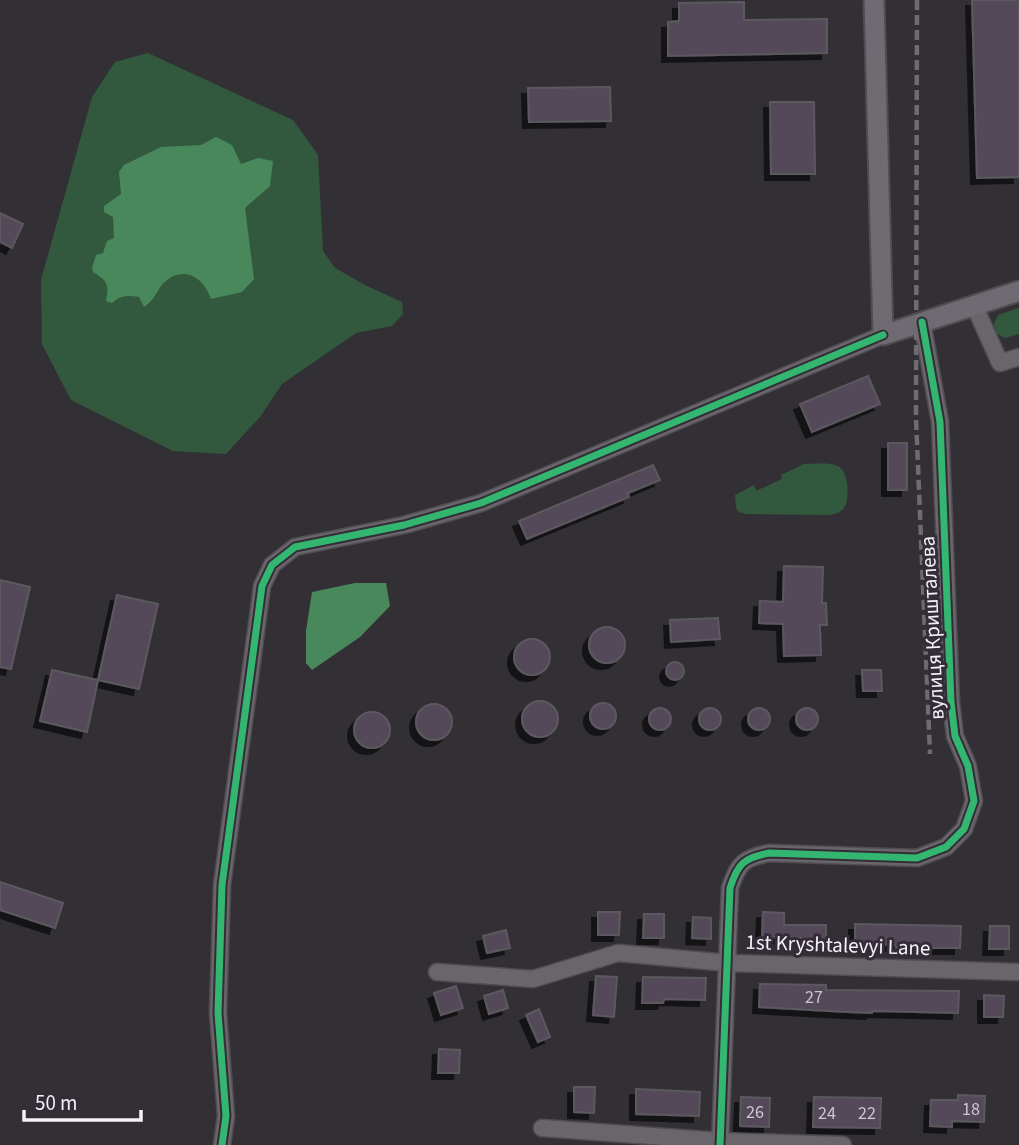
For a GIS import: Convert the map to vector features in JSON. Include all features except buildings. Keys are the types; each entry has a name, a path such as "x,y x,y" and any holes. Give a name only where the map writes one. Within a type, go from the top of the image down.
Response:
{"main road":[{"path":"874,0 883,335 1019,291"}],"street":[{"path":"974,305 1000,363 1019,357"},
{"name":"вулиця Кришталева","path":"720,1143 730,888 735,872 749,857 769,853 917,858 946,848 964,829 974,801 968,766 955,736 951,702 940,422 922,322"},
{"path":"222,1145 226,1116 218,1013 222,885 260,598 262,586 272,565 295,547 404,525 481,503 883,335"},
{"name":"1st Kryshtalevyi Lane","path":"437,972 533,979 618,953 728,963 1019,972"},
{"path":"542,1128 720,1143 843,1145"}],"shaded area":[{"path":"148,53 293,120 318,155 323,251 335,268 402,302 403,314 392,326 356,333 282,384 260,417 226,454 173,451 71,400 42,344 41,280 92,97 115,62"},
{"path":"216,137 232,145 241,164 258,158 273,161 270,186 245,208 254,279 242,292 211,299 197,279 190,275 176,275 161,286 144,307 139,297 135,296 121,297 112,303 106,301 106,284 92,268 96,255 103,253 107,241 114,238 113,217 104,212 104,206 121,194 119,172 124,165 161,147 201,145"},
{"path":"1019,308 1019,334 1005,338 996,333 994,324 998,315"},
{"path":"804,464 830,464 842,469 848,492 842,510 829,515 746,514 736,508 735,495 754,485 756,491 782,479 781,475"},
{"path":"355,583 386,583 390,606 360,637 312,670 306,663 306,631 312,592"}],"railway":[{"path":"917,0 916,418 930,754"}],"cycle path":[{"path":"720,1145 730,888 739,867 753,857 769,853 917,858 946,847 964,829 974,801 968,766 955,736 951,702 940,422 922,322"},
{"path":"222,1145 226,1116 218,1013 222,885 262,586 272,565 295,547 404,525 481,503 883,335"}]}
